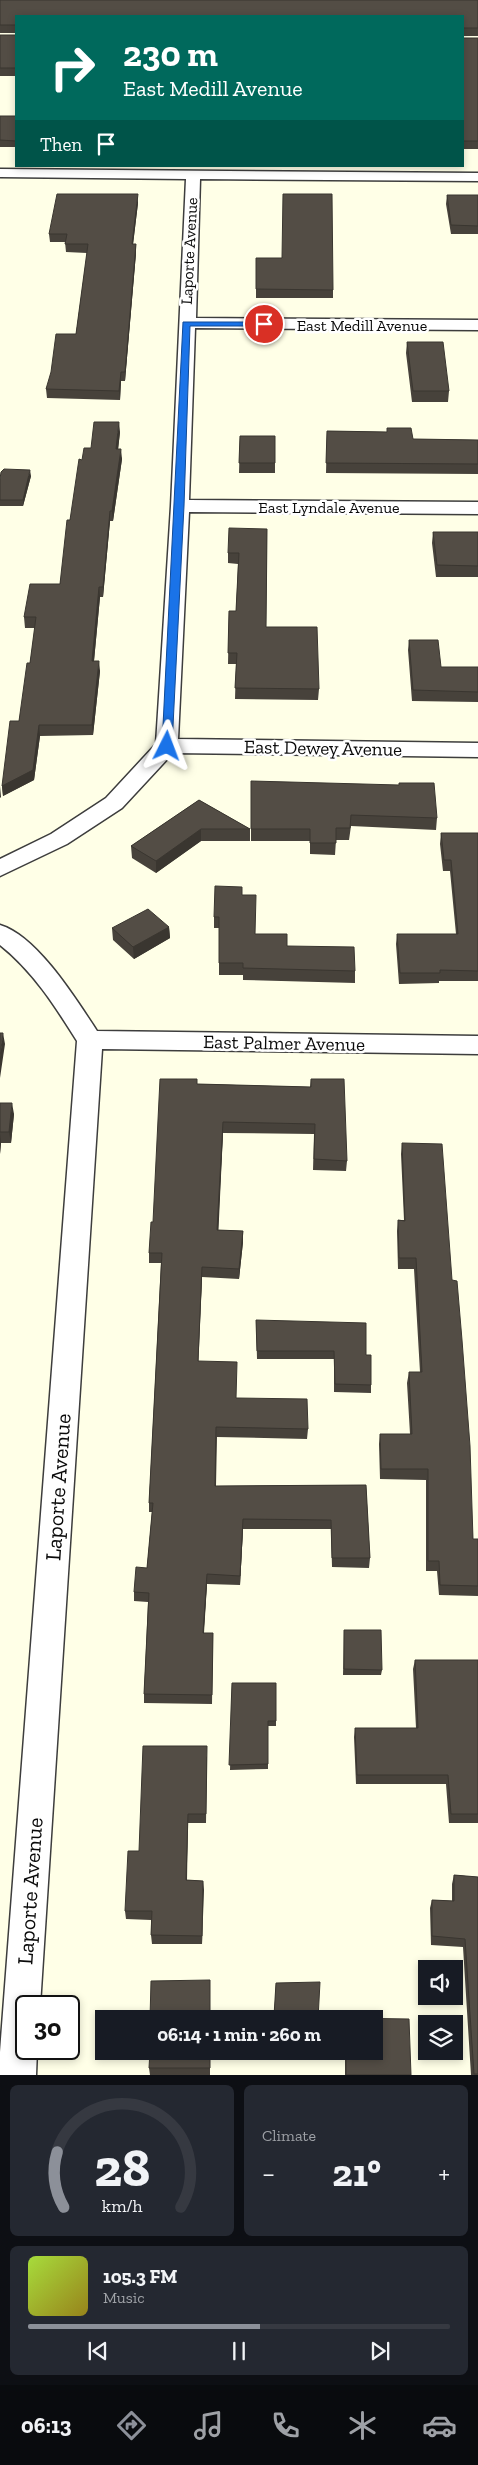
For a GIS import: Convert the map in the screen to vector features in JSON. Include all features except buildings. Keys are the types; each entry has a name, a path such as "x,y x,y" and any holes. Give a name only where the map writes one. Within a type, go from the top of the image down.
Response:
{"street":[{"path":"0,173 478,177"},
{"name":"Laporte Avenue","path":"167,746 180,506 193,175"},
{"name":"East Medill Avenue","path":"186,323 478,325"},
{"name":"East Lyndale Avenue","path":"180,506 478,508"},
{"path":"0,868 59,839 114,803 167,746"},
{"name":"East Dewey Avenue","path":"167,746 478,750"},
{"path":"0,933 28,956 60,995 90,1040"},
{"name":"Laporte Avenue","path":"17,2075 90,1040"},
{"name":"East Palmer Avenue","path":"90,1040 478,1045"}],"route":[{"path":"167,746 180,506 186,323 264,324"}]}
